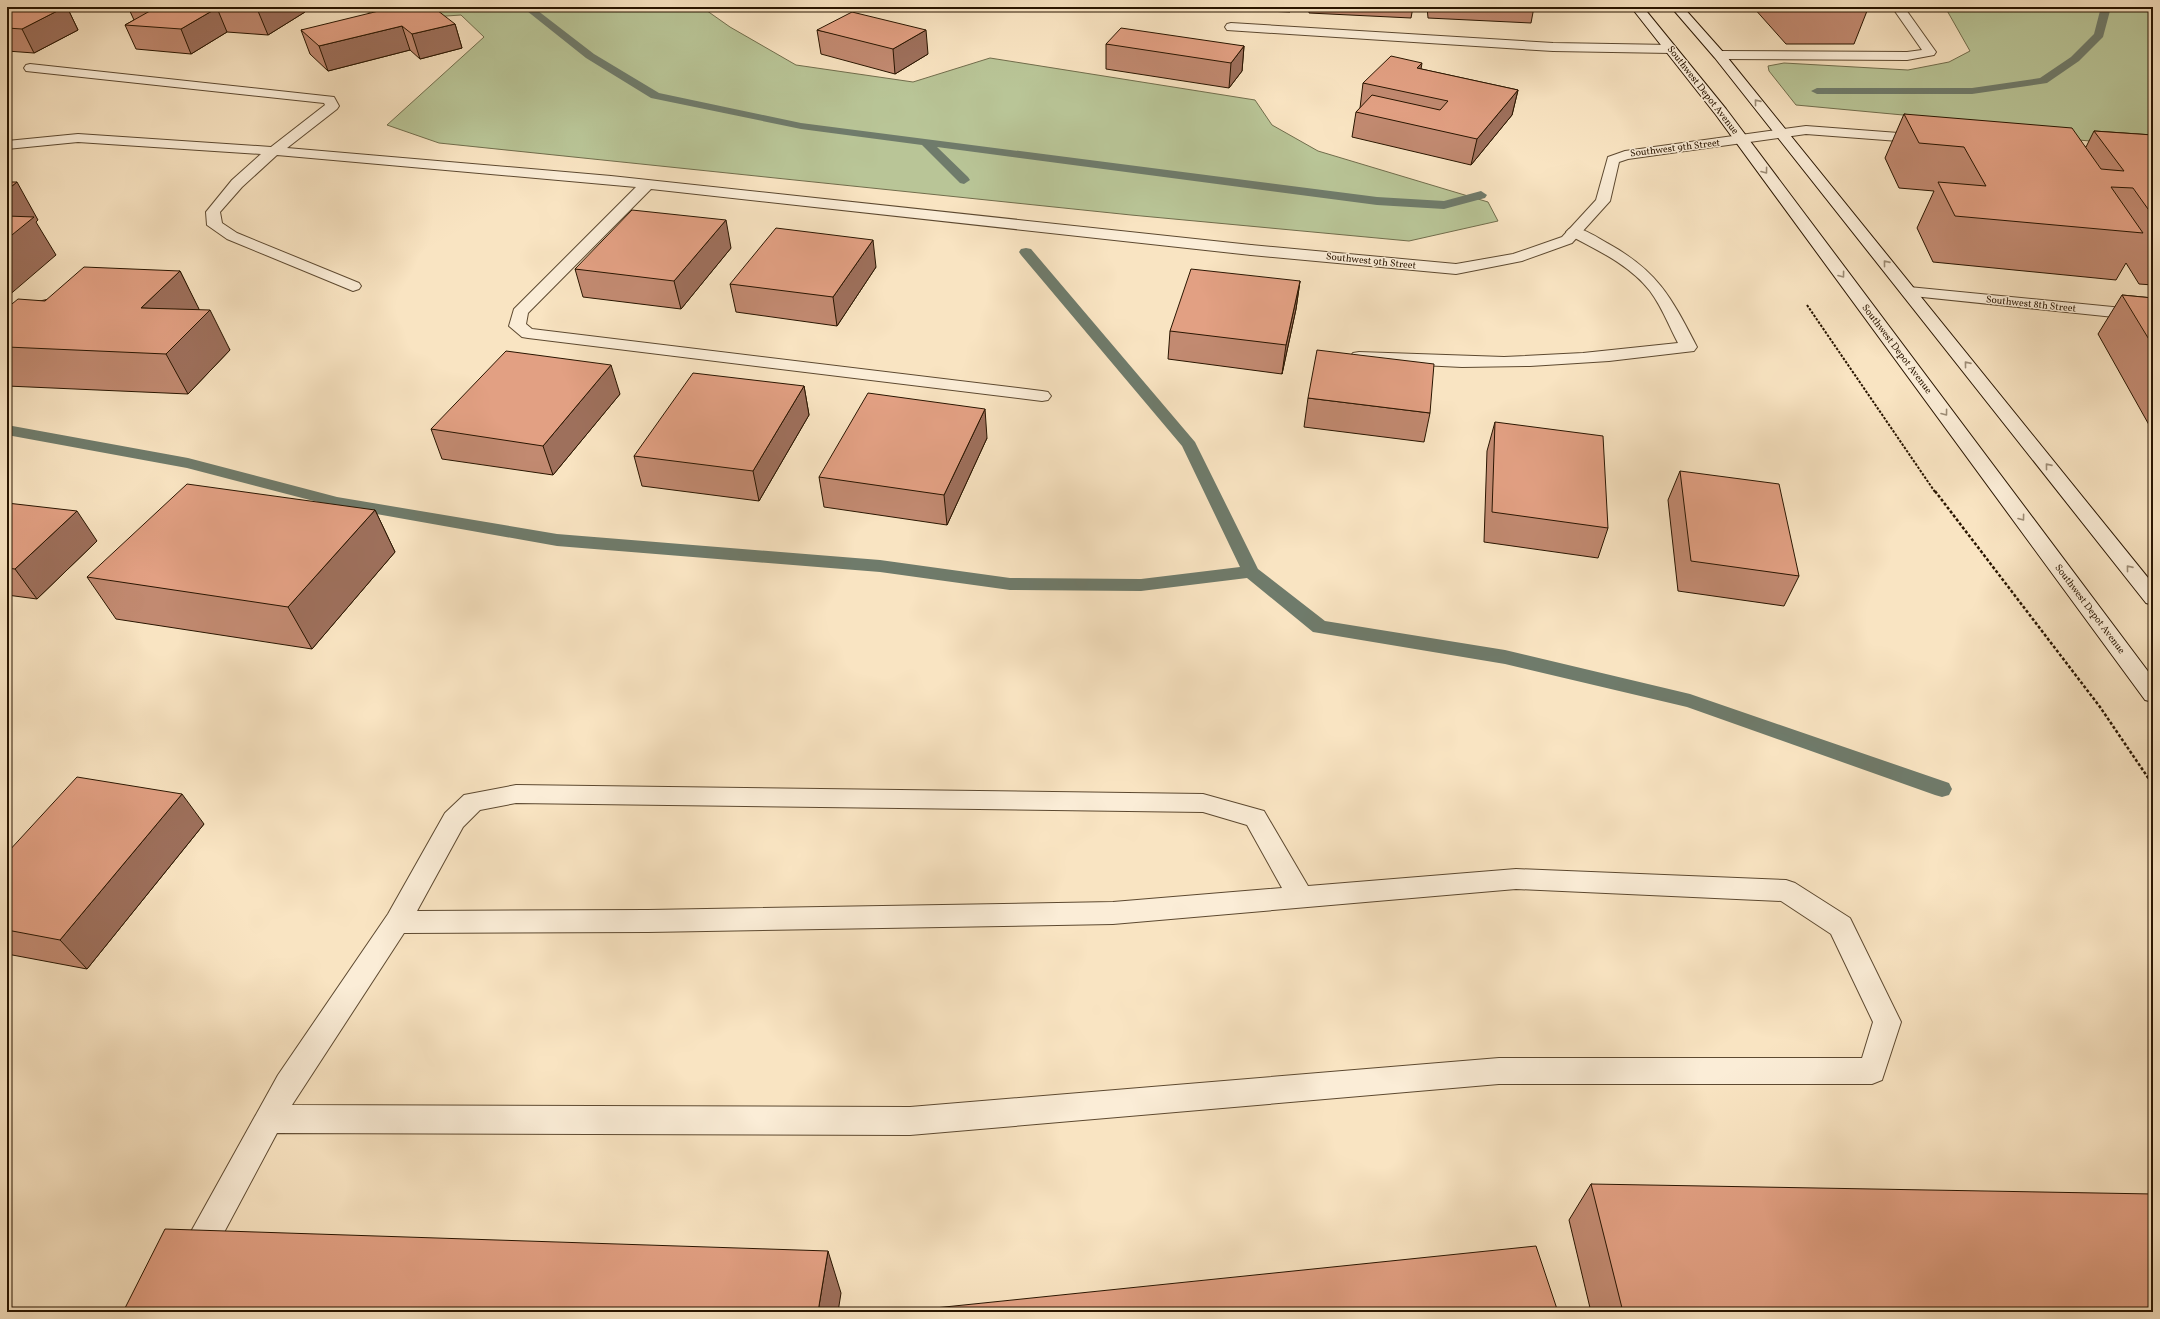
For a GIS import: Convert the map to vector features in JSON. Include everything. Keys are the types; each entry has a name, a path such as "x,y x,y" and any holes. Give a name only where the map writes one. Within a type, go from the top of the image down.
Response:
{"street":[{"name":"Southwest Depot Avenue","path":"1636,7 1742,139 2150,687"},
{"path":"1676,7 1719,55 1782,133 2153,598"},
{"path":"1719,55 1907,56 1930,52 1898,7"},
{"path":"1230,27 1553,47 1671,49"},
{"path":"30,68 329,100 332,106 275,151 224,196 213,212 215,225 232,236 353,286"},
{"name":"Southwest 9th Street","path":"7,145 78,138 275,151 647,184 1251,250 1456,270 1516,258 1567,240 1603,201 1614,160 1625,155 1645,151 1692,147 1811,130 1941,140"},
{"path":"647,184 520,312 517,326 528,333 1042,396"},
{"path":"1357,357 1476,362 1529,361 1578,359 1688,346 1661,296 1641,272 1620,258 1574,232"},
{"name":"Southwest 8th Street","path":"1909,292 2153,316"},
{"path":"182,1278 288,1084 397,922 454,820 473,802 516,794 1203,804 1255,818 1301,897"},
{"path":"269,1119 910,1121 1499,1071 1872,1071 1886,1022 1841,926 1786,891 1516,879 1113,913 648,921 397,922"}],"path":[{"path":"1807,305 1928,482 1998,576 2100,707 2153,784"}],"green space":[{"path":"356,7 703,8 730,27 796,65 913,82 990,58 1255,100 1272,125 1318,151 1488,202 1498,221 1409,241 1131,215 439,143 387,125 484,37 461,15 388,20"},
{"path":"1945,7 2153,7 2153,146 2028,136 1903,115 1796,105 1769,71 1768,66 1784,63 1908,70 1949,62 1970,51"}],"building":[{"path":"7,7 65,7 22,29 7,28"},
{"path":"157,7 266,7 258,11 217,8 181,29 125,25"},
{"path":"395,7 433,7 455,24 412,34 402,26 319,46 301,30"},
{"path":"1795,7 1863,7 1867,11 1798,11"},
{"path":"852,12 926,30 893,49 817,30"},
{"path":"1121,28 1244,46 1231,63 1106,44"},
{"path":"1391,56 1422,63 1417,68 1518,90 1477,139 1356,112 1372,95 1440,110 1448,101 1363,83"},
{"path":"1904,114 2072,128 2101,169 2112,170 2124,171 2094,131 2153,135 2153,216 2133,188 2111,187 2143,233 1955,216 1938,182 1986,186 1964,147 1919,143"},
{"path":"7,182 17,182 7,190"},
{"path":"632,210 726,220 674,281 575,269"},
{"path":"7,216 34,217 7,239"},
{"path":"776,228 873,240 833,297 730,284"},
{"path":"84,267 180,271 141,308 210,310 166,354 7,347 7,308 18,299 45,301"},
{"path":"1191,269 1300,281 1286,345 1170,331"},
{"path":"2122,295 2153,298 2153,346"},
{"path":"1317,350 1434,364 1430,413 1308,398"},
{"path":"506,351 611,365 543,446 431,429"},
{"path":"693,373 804,386 753,471 634,456"},
{"path":"868,393 985,409 944,495 819,477"},
{"path":"1495,422 1603,436 1608,528 1492,512"},
{"path":"1680,471 1779,484 1799,576 1691,561"},
{"path":"187,484 375,510 288,607 87,577"},
{"path":"7,503 77,511 15,569 7,568"},
{"path":"77,777 182,794 60,940 7,930 7,853"},
{"path":"1591,1184 2153,1194 2153,1312 1623,1312"},
{"path":"165,1229 828,1251 818,1312 123,1312"},
{"path":"1536,1246 1558,1312 896,1312"}],"waterway":[{"path":"527,7 590,56 655,96 801,126 1377,201 1444,205 1481,195"},
{"path":"1817,91 1972,91 2043,81 2075,59 2099,35 2106,7"},
{"path":"926,143 964,180"},
{"path":"1026,252 1189,445 1251,572"},
{"path":"7,430 188,463 337,502 557,540 880,566 1010,584 1141,585 1251,572"},
{"path":"1251,572 1320,627 1505,657 1690,701 1942,789"}]}
